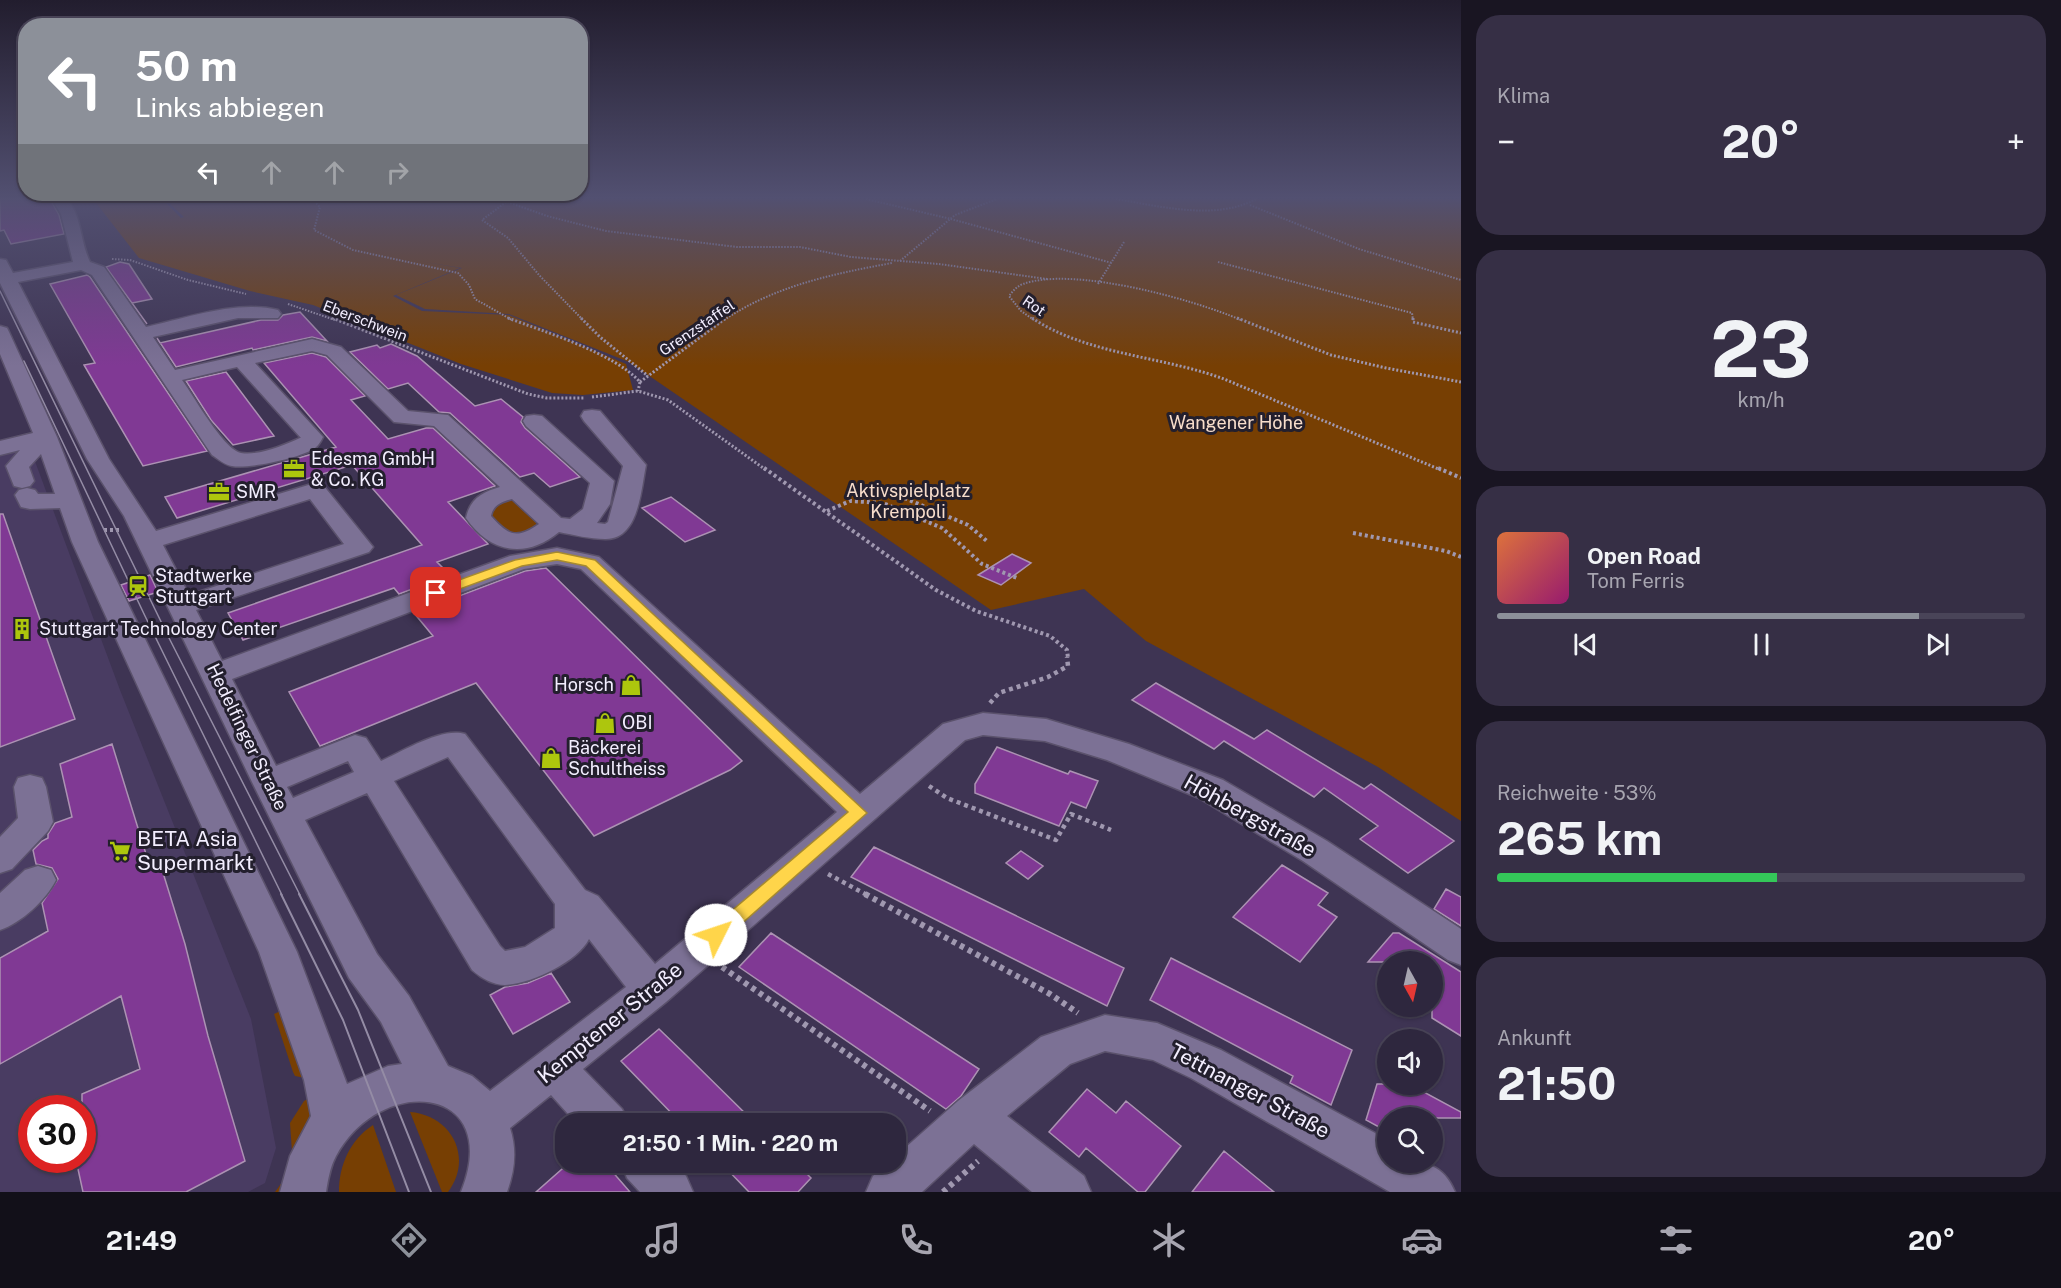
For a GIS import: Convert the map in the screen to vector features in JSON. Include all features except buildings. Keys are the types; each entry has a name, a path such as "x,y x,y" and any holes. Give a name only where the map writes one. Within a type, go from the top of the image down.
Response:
{"street":[{"path":"78,255 83,265"},
{"path":"3,271 83,265 98,271 220,450 235,460 262,458 308,443 312,437 241,360"},
{"name":"Hedelfinger Straße","path":"3,271 98,459 136,516 149,541 276,799 363,966 395,1009 434,1082"},
{"path":"141,334 238,313 275,308"},
{"path":"0,332 46,437 85,542 278,952 325,1080 334,1120"},
{"path":"170,377 312,345 334,351 402,417 440,420 516,490 563,525 607,532 615,529 620,523 635,465 592,416"},
{"path":"516,490 488,499 480,507 478,518 501,540 522,541 563,525 590,519 596,509 602,481 534,421"},
{"path":"0,448 46,437"},
{"path":"46,437 17,466 30,502 69,500"},
{"path":"149,541 315,490 360,547 182,606"},
{"path":"216,674 519,562 557,556 590,562 859,813"},
{"name":"Kemptener Straße","path":"486,1120 652,990 954,732 983,724"},
{"name":"Höhbergstraße","path":"983,724 1046,730 1118,752 1211,789 1315,850 1461,949"},
{"path":"276,799 389,769 454,742 572,900 585,907 652,990"},
{"path":"276,799 355,746 486,958 498,967 508,968 530,962 564,944 572,936 575,926 572,900"},
{"path":"0,859 36,822 30,787"},
{"path":"0,915 38,880"},
{"name":"Tettnanger Straße","path":"888,1192 978,1128 1056,1050 1106,1033 1157,1042 1206,1064 1383,1162 1432,1192"},
{"path":"554,1069 596,1113"},
{"path":"303,1192 314,1150 334,1120 355,1103 390,1086 434,1082 458,1091 474,1103 486,1120 492,1146 490,1175 484,1192"},
{"path":"978,1128 1068,1192"},
{"path":"653,1173 670,1192"}],"path":[{"path":"374,255 458,273 470,285 475,300 505,317 578,345 631,372 640,382 638,391 668,400 936,590 976,611 1050,636 1067,650 1068,666 1048,677 999,693 988,705 983,724"},
{"path":"522,255 600,337 648,376"},
{"path":"848,255 1060,280"},
{"name":"Grenzstaffel","path":"640,382 721,323 760,299 856,268 899,261 910,255"},
{"path":"1081,255 1112,263"},
{"path":"1098,284 1117,255"},
{"path":"1378,255 1461,280"},
{"path":"83,265 117,258 130,260 188,280 255,296"},
{"path":"1218,262 1412,313 1413,322 1461,333"},
{"name":"Rot","path":"1461,382 1353,361 1280,338 1208,306 1135,288 1060,280 1024,284 1015,288 1009,296 1014,306 1050,328 1113,351 1202,371 1461,478"},
{"name":"Eberschwein","path":"275,308 329,317 528,394 567,399 638,391"},
{"path":"854,485 872,501"},
{"path":"888,491 968,525 988,542"},
{"path":"883,503 894,495"},
{"path":"826,511 850,501 883,503 942,528 982,564 1017,578"},
{"path":"1353,534 1446,551 1461,557"},
{"path":"148,636 174,635"},
{"path":"907,772 947,798 1056,840 1071,814 1111,830"},
{"path":"802,860 1050,994 1106,1033"},
{"path":"698,951 978,1128 942,1192"}],"shaded area":[{"path":"9,452 26,452 33,456 120,690 251,1019 276,1148 265,1183 248,1192 0,1192 0,455"}],"green space":[{"name":"Wangener Höhe","path":"136,255 1461,255 1461,821 1378,767 1146,641 1084,589 991,610 629,362 509,314 425,309 396,295 462,268 419,261 460,268 393,296 422,311 509,315 626,364 633,390 583,395 552,393 461,364 313,305 250,291 139,258"},
{"path":"502,501 516,501 537,521 534,530 513,535 489,519 489,510"},
{"path":"287,1008 305,1078 295,1076 293,1072 274,1014"},
{"path":"316,1094 314,1123 283,1192 275,1192 288,1174 292,1152 290,1123 304,1101"},
{"path":"410,1112 437,1121 447,1129 454,1140 459,1165 456,1179 448,1192 442,1192"},
{"path":"373,1125 396,1192 339,1192 341,1172 347,1154 358,1138"}],"tram line":[{"path":"0,291 168,636 300,895"},
{"path":"24,361 145,616 282,895"},
{"path":"281,894 343,1020 409,1192"},
{"path":"299,894 358,1010 431,1192"}],"place":[{"name":"Edesma GmbH & Co. KG","path":"294,469"},
{"name":"SMR","path":"219,492"},
{"name":"Stadtwerke Stuttgart","path":"138,586"},
{"name":"Stuttgart Technology Center","path":"22,629"},
{"name":"Horsch","path":"631,685"},
{"name":"OBI","path":"605,723"},
{"name":"Bäckerei Schultheiss","path":"551,758"},
{"name":"BETA Asia Supermarkt","path":"120,851"}],"route":[{"path":"436,593 519,562 557,556 590,562 859,813 716,935"}],"park label":[{"name":"Aktivspielplatz Krempoli","path":"908,501"}]}
